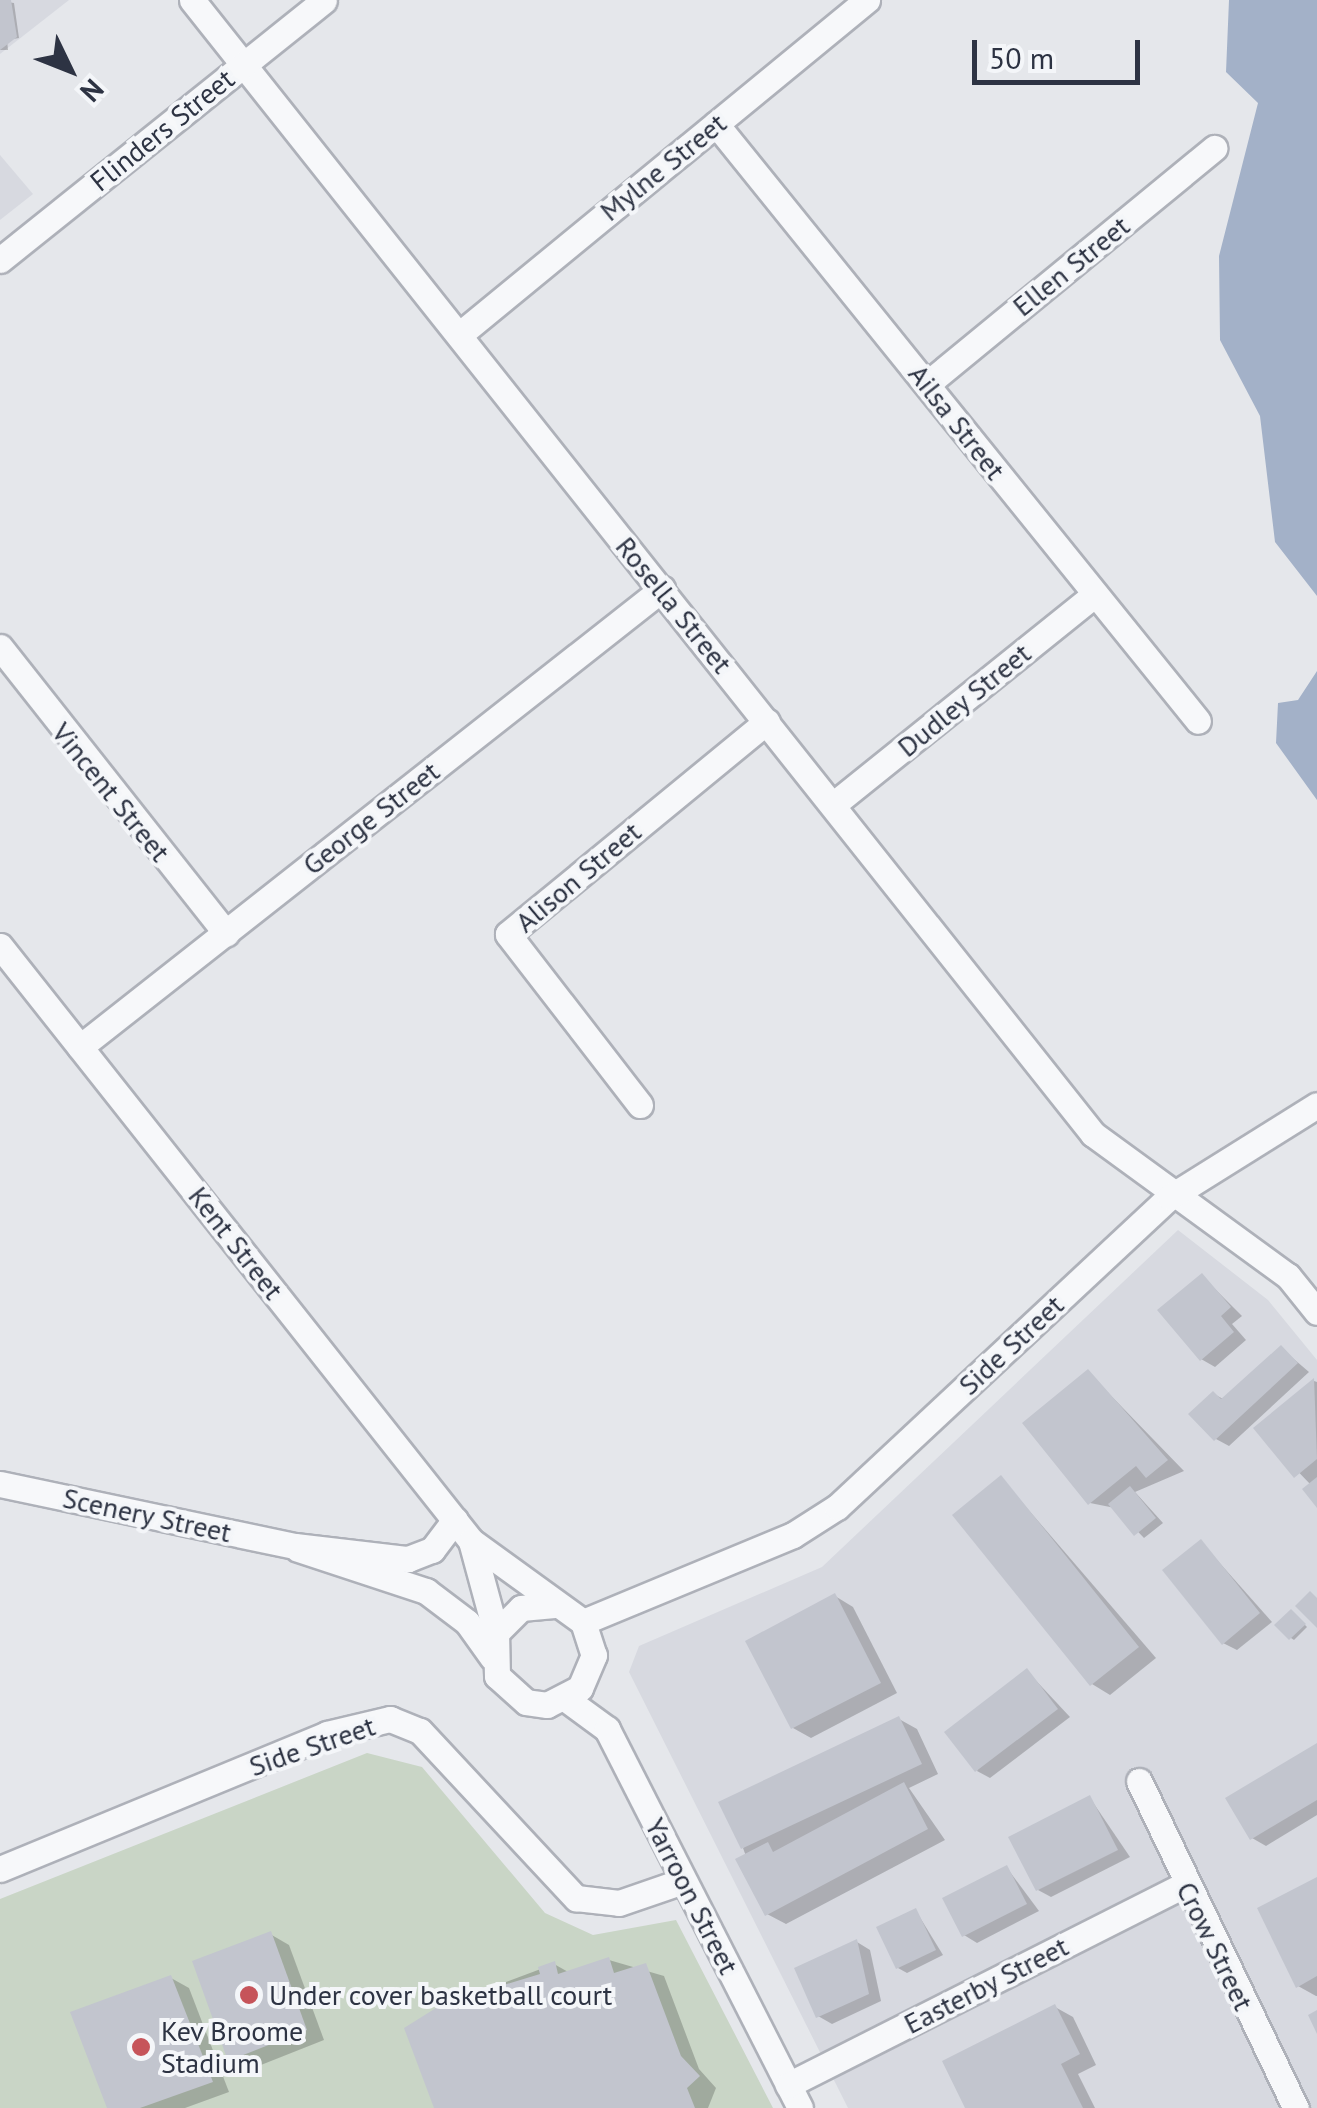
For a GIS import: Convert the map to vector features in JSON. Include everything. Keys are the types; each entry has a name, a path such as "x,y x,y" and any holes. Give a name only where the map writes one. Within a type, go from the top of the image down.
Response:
{"street":[{"name":"Rosella Street","path":"192,0 1093,1134 1170,1196 1288,1276 1317,1312"},
{"name":"Flinders Street","path":"0,260 324,0"},
{"name":"Mylne Street","path":"459,335 867,0"},
{"name":"Ailsa Street","path":"716,124 1198,721"},
{"name":"Ellen Street","path":"927,384 1214,148"},
{"name":"George Street","path":"80,1047 662,589"},
{"name":"Dudley Street","path":"834,804 1094,595"},
{"name":"Vincent Street","path":"0,647 226,933"},
{"name":"Alison Street","path":"640,1105 508,934 767,721"},
{"name":"Kent Street","path":"0,946 471,1541 557,1604"},
{"name":"Side Street","path":"583,1622 794,1535 837,1507 1170,1196 1317,1105"},
{"name":"Scenery Street","path":"0,1484 294,1546 408,1560 432,1550 454,1520"},
{"name":"Kent Street","path":"471,1541 494,1645"},
{"name":"Scenery Street","path":"294,1546 426,1591 494,1645"},
{"path":"557,1604 583,1622 594,1655 566,1699 526,1702 509,1692 494,1645 521,1608 557,1604"},
{"name":"Yarroon Street","path":"566,1699 608,1729 794,2096"},
{"name":"Side Street","path":"0,1869 327,1734 390,1719 420,1731 576,1898 619,1904 684,1881"},
{"name":"Crow Street","path":"1139,1782 1184,1885 1296,2108"},
{"name":"Easterby Street","path":"794,2096 1184,1885"}],"shaded area":[{"path":"0,0 69,0 0,54"},
{"path":"0,155 33,194 0,220"},
{"path":"1178,1230 1268,1300 1317,1360 1317,2108 848,2108 629,1672 639,1646 822,1567"}],"green space":[{"path":"367,1753 422,1767 545,1913 593,1935 676,1920 773,2108 0,2108 0,1899"}],"water":[{"path":"1229,0 1317,0 1317,596 1275,542 1260,416 1220,340 1219,256 1258,103 1226,72"},
{"path":"1317,671 1317,800 1276,743 1278,703 1298,700"}],"building":[{"path":"0,0 11,0 17,37 0,50"},
{"path":"1202,1273 1231,1307 1221,1316 1234,1332 1200,1361 1157,1310"},
{"path":"1281,1345 1298,1363 1214,1441 1188,1414 1213,1391 1221,1399"},
{"path":"1088,1369 1168,1460 1146,1478 1136,1466 1088,1505 1022,1423"},
{"path":"1314,1378 1317,1459 1294,1478 1253,1428"},
{"path":"1001,1475 1139,1647 1090,1686 952,1515"},
{"path":"1317,1477 1317,1508 1302,1489"},
{"path":"1130,1486 1156,1518 1134,1536 1108,1504"},
{"path":"1201,1539 1260,1613 1222,1645 1162,1570"},
{"path":"1310,1591 1317,1598 1317,1628 1295,1606"},
{"path":"835,1593 881,1683 791,1729 745,1641"},
{"path":"1291,1609 1306,1624 1289,1640 1274,1625"},
{"path":"1027,1668 1058,1709 975,1772 944,1732"},
{"path":"899,1716 922,1764 741,1849 718,1802"},
{"path":"1317,1743 1317,1800 1250,1840 1225,1798"},
{"path":"904,1782 928,1829 765,1916 735,1859 768,1842 773,1852"},
{"path":"1090,1795 1118,1850 1036,1891 1008,1837"},
{"path":"1007,1865 1027,1904 962,1937 942,1898"},
{"path":"1317,1877 1317,1976 1296,1988 1257,1908"},
{"path":"916,1908 936,1950 896,1969 876,1927"},
{"name":"Under cover basketball court","path":"271,1931 307,2030 228,2061 192,1961"},
{"path":"857,1939 869,1994 816,2018 794,1968"},
{"path":"609,1957 614,1973 646,1963 681,2056 700,2076 687,2088 695,2108 434,2108 404,2028 444,2003 540,1974 538,1967 555,1961 558,1974"},
{"name":"Kev Broome Stadium","path":"171,1975 213,2082 140,2108 107,2108 70,2012"},
{"path":"1055,2004 1080,2054 1061,2064 1083,2108 965,2108 942,2061"},
{"path":"1317,2010 1317,2034 1308,2015"}],"place":[{"name":"Under cover basketball court","path":"249,1995"},
{"name":"Kev Broome Stadium","path":"141,2047"}]}
